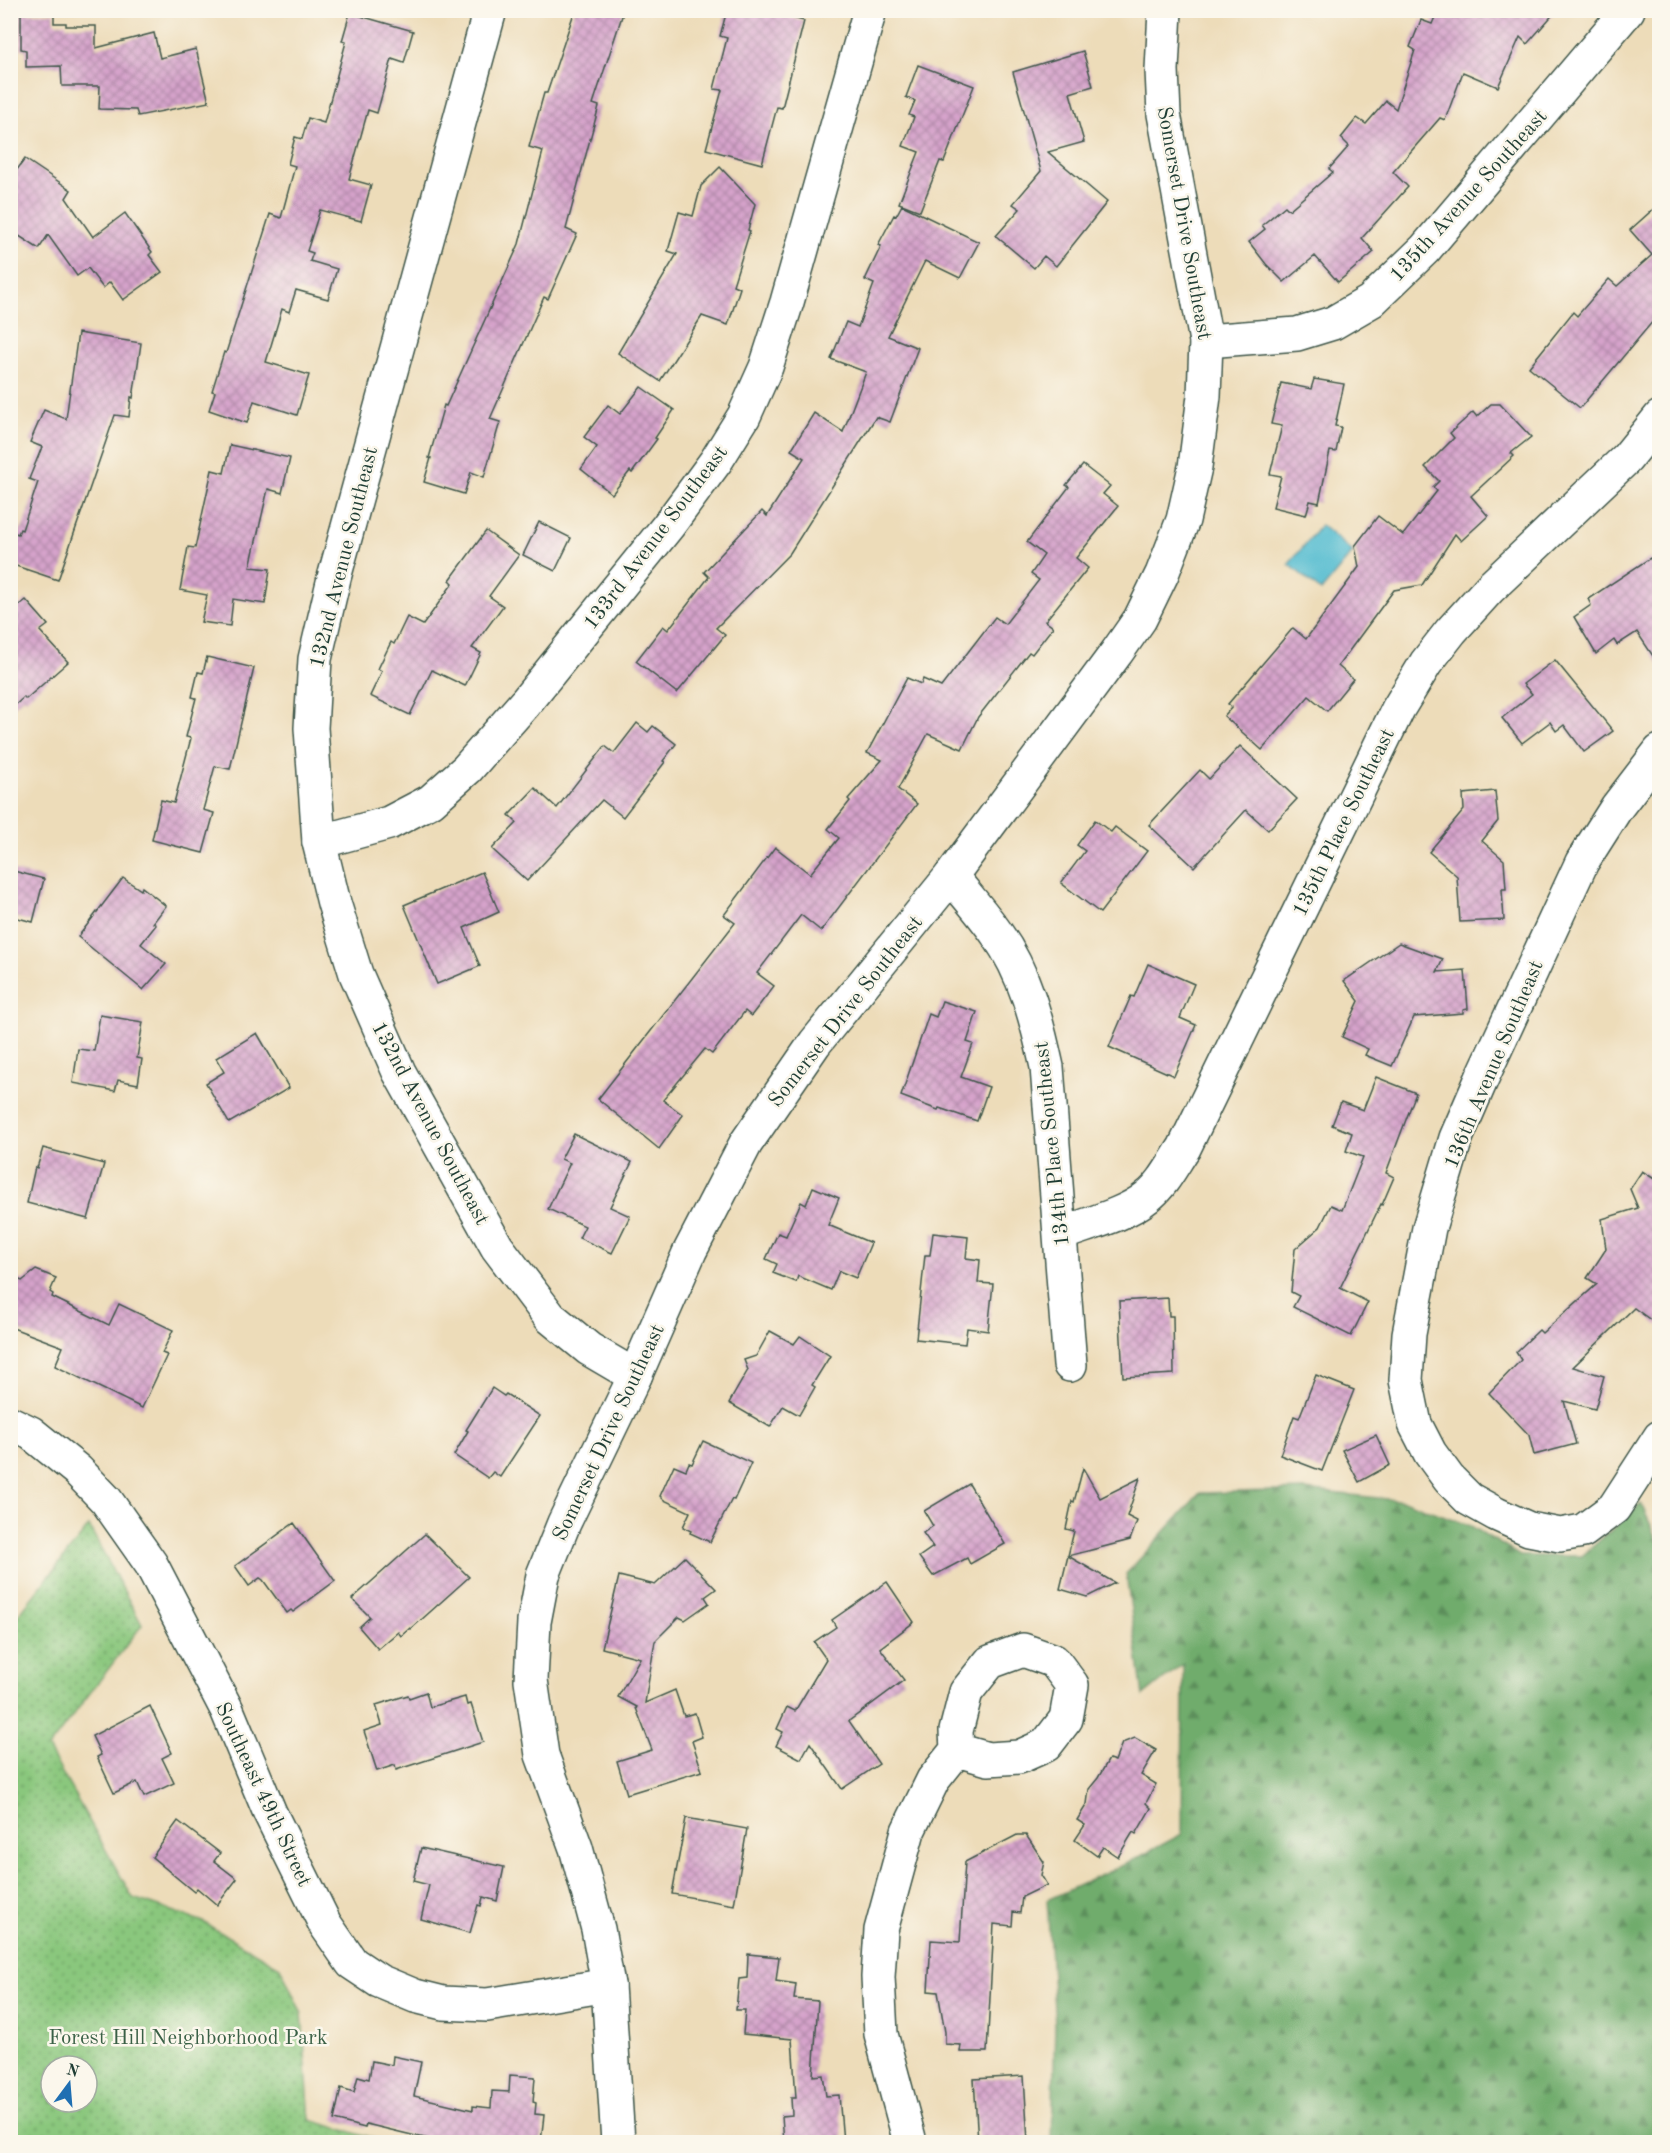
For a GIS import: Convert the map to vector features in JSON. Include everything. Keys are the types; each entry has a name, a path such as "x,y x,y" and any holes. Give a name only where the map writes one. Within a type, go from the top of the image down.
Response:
{"street":[{"name":"132nd Avenue Southeast","path":"490,10 334,578 315,659 311,728 319,842 333,903 356,974 399,1072 497,1247 550,1317 589,1349 635,1376"},
{"name":"133rd Avenue Southeast","path":"319,842 389,823 431,801 467,769 525,703 669,526 716,461 744,416 766,367 870,10"},
{"name":"Somerset Drive Southeast","path":"618,2142 608,1985 598,1929 576,1848 542,1755 531,1680 534,1622 543,1575 564,1523 635,1376 690,1251 746,1143 815,1043 951,876 1117,652 1140,619 1162,574 1184,520 1196,467 1204,396 1206,341 1164,114 1162,70 1165,10"},
{"name":"135th Avenue Southeast","path":"1206,341 1296,334 1333,323 1371,301 1425,249 1628,10"},
{"name":"135th Place Southeast","path":"1061,1234 1128,1209 1148,1197 1167,1174 1184,1148 1398,709 1426,663 1490,588 1627,458 1659,417"},
{"name":"136th Avenue Southeast","path":"1659,752 1617,807 1582,862 1461,1128 1429,1228 1408,1334 1406,1380 1415,1424 1430,1453 1449,1479 1469,1499 1496,1514 1529,1528 1560,1535 1583,1532 1614,1508 1659,1437"},
{"name":"134th Place Southeast","path":"951,876 998,935 1023,983 1038,1022 1047,1067 1070,1365"},
{"name":"Southeast 49th Street","path":"10,1423 31,1432 77,1470 106,1500 151,1564 226,1710 270,1814 325,1924 352,1963 380,1982 415,1996 443,2003 487,2005 608,1985"},
{"path":"910,2142 882,2034 878,1977 881,1930 908,1831 933,1780 957,1750"}],"green space":[{"path":"1305,1490 1406,1501 1471,1526 1520,1556 1582,1556 1641,1504 1660,1545 1659,2142 1052,2142 1055,2024 1047,1900 1128,1863 1182,1834 1183,1664 1143,1696 1126,1574 1200,1493"},
{"name":"Forest Hill Neighborhood Park","path":"89,1526 142,1625 48,1748 133,1898 201,1921 280,1967 302,2014 310,2120 385,2142 11,2142 11,1624"}],"water":[{"path":"1321,525 1353,552 1321,591 1289,564"}],"building":[{"path":"575,10 624,10 593,104 599,106 566,229 577,234 548,299 544,297 490,419 500,422 484,477 471,472 464,494 424,482 431,458 429,458 444,405 446,406 519,244 543,151 529,147 544,93 547,93"},
{"path":"727,10 764,10 804,21 782,108 777,107 762,164 706,149 722,90 714,89 727,38 720,36"},
{"path":"1438,10 1557,10 1527,44 1520,37 1498,87 1463,72 1445,120 1440,118 1393,172 1408,187 1362,238 1374,252 1338,282 1315,256 1284,282 1249,242 1265,229 1262,225 1285,206 1289,210 1333,172 1329,169 1349,146 1341,138 1357,118 1366,124 1386,101 1396,109 1415,50 1410,47 1421,20 1432,24"},
{"path":"21,13 54,13 54,23 66,23 66,26 96,26 96,48 154,33 160,58 196,49 209,102 138,116 136,110 99,109 100,86 62,86 61,66 26,67 26,50 21,49"},
{"path":"350,13 413,31 404,63 392,59 377,113 368,110 349,179 371,185 361,221 320,210 307,251 313,253 310,261 337,269 328,299 296,290 289,312 282,309 266,362 309,375 297,415 254,401 247,423 209,410 215,392 212,391 270,214 281,218 295,166 288,164 295,137 302,139 308,118 324,123 346,42 342,41"},
{"path":"1083,51 1093,86 1070,93 1084,142 1048,152 1107,202 1056,266 1044,256 1034,268 996,236 1020,209 1013,204 1041,171 1013,72"},
{"path":"918,65 974,86 944,162 940,161 920,211 899,203 919,152 903,146 914,117 909,115 915,101 906,97"},
{"path":"25,159 71,190 66,198 93,237 125,213 152,252 149,255 162,272 123,300 110,282 103,288 88,268 77,276 48,235 39,249 10,230 10,179"},
{"path":"720,167 755,204 748,230 750,231 733,285 740,288 728,325 702,316 660,381 618,353 677,254 668,251 679,212 693,216 701,186"},
{"path":"1659,204 1659,314 1580,408 1529,367 1573,312 1577,316 1609,279 1617,286 1652,255 1630,230"},
{"path":"902,205 979,242 960,278 925,261 888,336 918,348 890,422 876,417 790,553 716,628 725,635 677,693 636,661 663,626 668,630 709,577 704,572 762,511 767,516 804,458 791,450 814,413 843,432 866,372 831,359 846,322 858,327 874,284 865,280 881,246 878,245"},
{"path":"78,333 141,343 129,417 115,415 58,580 10,564 10,531 18,534 20,529 22,530 38,482 29,479 42,447 30,442 44,410 66,419"},
{"path":"1314,379 1344,384 1335,426 1341,427 1336,452 1330,451 1319,503 1310,501 1306,515 1273,507 1281,476 1270,474 1282,426 1271,424 1281,383 1311,389"},
{"path":"641,387 674,410 655,438 657,439 632,473 630,471 612,494 581,469 597,447 584,437 608,405 620,414"},
{"path":"1491,404 1500,404 1531,437 1511,453 1514,456 1471,496 1488,516 1461,541 1455,534 1422,585 1394,590 1338,666 1353,679 1327,711 1309,696 1262,750 1224,716 1232,707 1228,704 1293,628 1306,639 1359,567 1355,546 1378,516 1403,535 1437,491 1433,487 1439,481 1425,467 1454,438 1450,433 1473,412 1477,417"},
{"path":"230,445 290,458 282,493 268,489 250,567 270,569 265,604 233,599 230,626 201,622 207,595 180,590 188,547 195,548 212,470 224,473"},
{"path":"1083,465 1110,486 1103,494 1118,506 1076,558 1088,568 1045,621 1053,627 1032,654 1029,652 978,717 962,749 928,734 898,789 917,804 821,931 801,915 757,973 774,986 751,1016 745,1011 712,1054 705,1049 663,1100 683,1115 659,1149 598,1099 735,923 724,915 775,847 810,874 839,838 828,829 850,801 848,799 882,760 867,753 907,678 921,684 923,679 941,687 995,617 1005,624 1039,580 1031,574 1044,555 1027,542 1069,487 1066,485"},
{"path":"539,522 571,538 555,571 523,555"},
{"path":"486,531 519,555 489,596 503,606 472,648 481,653 465,686 432,670 410,715 370,696 382,671 378,669 407,617 423,625 453,583 450,580"},
{"path":"1650,558 1659,572 1659,665 1637,632 1617,645 1614,640 1596,654 1574,617 1591,605 1588,599"},
{"path":"26,600 48,625 40,631 68,662 10,710 10,613"},
{"path":"207,657 254,668 230,769 215,766 203,810 214,813 203,853 152,840 161,800 174,803 191,738 186,737 196,698 192,697 198,672 203,673"},
{"path":"1555,660 1613,731 1584,752 1564,725 1556,731 1550,722 1522,743 1502,718 1532,694 1523,684"},
{"path":"637,723 648,732 653,726 676,744 663,761 665,762 623,817 602,800 527,881 492,849 517,823 509,815 535,788 557,808 605,746 614,753"},
{"path":"1240,746 1297,799 1268,830 1246,810 1194,867 1149,825 1200,770 1209,779"},
{"path":"1495,791 1498,821 1482,841 1504,860 1506,889 1502,889 1504,920 1460,922 1457,876 1429,852 1464,810 1463,794"},
{"path":"1095,820 1111,832 1115,827 1147,851 1100,913 1061,883 1085,851 1077,845"},
{"path":"10,870 44,879 33,922 10,916"},
{"path":"482,872 499,912 464,928 480,966 437,984 404,905"},
{"path":"123,878 141,890 142,887 166,906 153,923 156,925 141,944 166,964 143,990 78,937"},
{"path":"1399,943 1443,959 1437,972 1465,970 1468,1009 1463,1010 1463,1013 1414,1017 1392,1066 1365,1055 1368,1049 1342,1037 1359,1001 1344,981"},
{"path":"1148,964 1194,984 1180,1018 1196,1025 1174,1076 1109,1047"},
{"path":"942,1001 977,1012 967,1042 973,1044 961,1077 989,1087 977,1121 901,1096 929,1014 936,1017"},
{"path":"100,1015 143,1022 137,1058 142,1059 138,1084 118,1080 115,1091 73,1083 78,1049 94,1051"},
{"path":"257,1033 289,1088 229,1123 206,1083 224,1072 216,1058"},
{"path":"1376,1077 1416,1093 1386,1173 1394,1177 1340,1288 1368,1302 1351,1336 1293,1307 1299,1296 1291,1292 1295,1249 1320,1227 1331,1205 1342,1210 1363,1157 1346,1151 1352,1133 1332,1125 1341,1102 1363,1110"},
{"path":"574,1134 632,1162 610,1207 630,1216 612,1253 579,1238 585,1226 548,1209 570,1163 561,1159"},
{"path":"43,1148 104,1164 88,1219 27,1203 35,1167 37,1168"},
{"path":"1642,1171 1659,1182 1659,1326 1634,1308 1573,1367 1604,1376 1595,1409 1564,1401 1576,1444 1534,1455 1529,1435 1489,1393 1521,1360 1516,1352 1539,1330 1542,1333 1597,1284 1587,1278 1606,1249 1602,1219 1638,1208 1630,1189"},
{"path":"813,1187 839,1198 828,1225 871,1243 856,1278 839,1271 831,1290 798,1276 796,1282 773,1273 777,1264 766,1259 778,1233 786,1236 801,1202 806,1205"},
{"path":"933,1233 968,1237 966,1258 980,1260 978,1283 993,1284 988,1331 967,1328 965,1344 916,1339 925,1255 930,1255"},
{"path":"36,1270 56,1278 50,1292 53,1294 52,1297 109,1325 119,1304 173,1330 162,1353 167,1355 142,1408 55,1366 63,1347 10,1327 10,1276 22,1281"},
{"path":"1168,1298 1169,1316 1173,1316 1174,1374 1123,1377 1119,1301"},
{"path":"770,1331 794,1344 800,1336 830,1356 812,1385 815,1387 799,1415 783,1406 770,1427 729,1403 748,1370 744,1360 756,1356"},
{"path":"1316,1375 1354,1390 1322,1471 1280,1455 1294,1416 1299,1418"},
{"path":"492,1388 504,1396 506,1394 540,1416 500,1477 493,1472 488,1478 454,1455 468,1431 466,1430"},
{"path":"1376,1435 1390,1465 1359,1482 1342,1450"},
{"path":"703,1441 751,1463 734,1500 732,1499 710,1542 690,1533 691,1531 683,1527 690,1512 660,1496 674,1465 686,1470 689,1463 692,1464"},
{"path":"1083,1468 1100,1498 1140,1478 1127,1516 1137,1521 1130,1540 1068,1556 1115,1583 1087,1597 1060,1589 1074,1531 1066,1529"},
{"path":"969,1484 1005,1544 970,1564 967,1558 933,1576 919,1557 933,1547 923,1533 933,1526 924,1511"},
{"path":"294,1523 335,1581 293,1612 291,1610 287,1613 263,1580 260,1578 249,1586 235,1566"},
{"path":"425,1534 469,1577 411,1629 401,1636 398,1632 378,1649 359,1627 370,1617 352,1599"},
{"path":"685,1557 716,1589 705,1597 709,1603 685,1620 679,1617 655,1641 645,1703 675,1690 684,1716 695,1713 702,1737 692,1741 702,1771 627,1794 617,1761 652,1750 637,1707 618,1697 640,1658 602,1648 619,1576 655,1585"},
{"path":"887,1582 914,1622 880,1648 904,1680 849,1721 879,1764 842,1789 810,1743 801,1759 776,1746 783,1732 777,1729 787,1707 795,1711 826,1659 814,1642 836,1627 832,1620"},
{"path":"426,1692 430,1707 465,1697 467,1705 471,1704 483,1742 396,1770 395,1765 377,1771 364,1731 382,1725 376,1705"},
{"path":"150,1706 172,1753 162,1758 174,1783 144,1797 137,1782 114,1793 97,1757 101,1755 92,1736"},
{"path":"1135,1738 1156,1750 1141,1775 1156,1784 1146,1803 1151,1808 1136,1834 1133,1832 1118,1857 1103,1847 1097,1856 1075,1840 1085,1825 1077,1820 1087,1804 1089,1789 1109,1759 1115,1761 1122,1743"},
{"path":"686,1818 747,1829 734,1905 672,1894"},
{"path":"178,1821 220,1853 214,1861 237,1879 217,1905 197,1888 194,1892 152,1857"},
{"path":"1017,1835 1026,1835 1044,1862 1041,1875 1047,1885 1022,1897 1020,1913 1013,1912 1012,1926 994,1924 987,2052 960,2052 961,2045 945,2044 938,1992 928,1991 931,1940 960,1942 965,1862"},
{"path":"421,1848 504,1867 497,1901 483,1897 481,1906 478,1905 470,1933 421,1919 429,1885 413,1881"},
{"path":"748,1954 779,1957 776,1981 796,1984 794,1999 818,2001 813,2076 823,2075 826,2096 839,2095 843,2142 784,2142 782,2116 792,2115 791,2098 796,2098 792,2039 743,2034 745,2010 736,2010 739,1979 747,1978"},
{"path":"393,2056 421,2062 414,2096 473,2110 473,2106 491,2108 492,2091 509,2092 510,2075 535,2077 533,2102 536,2103 535,2114 544,2115 541,2142 441,2142 366,2124 365,2128 334,2120 341,2088 354,2092 358,2076 369,2079 372,2061 392,2065"},
{"path":"1024,2076 1028,2142 978,2142 974,2079"}]}
